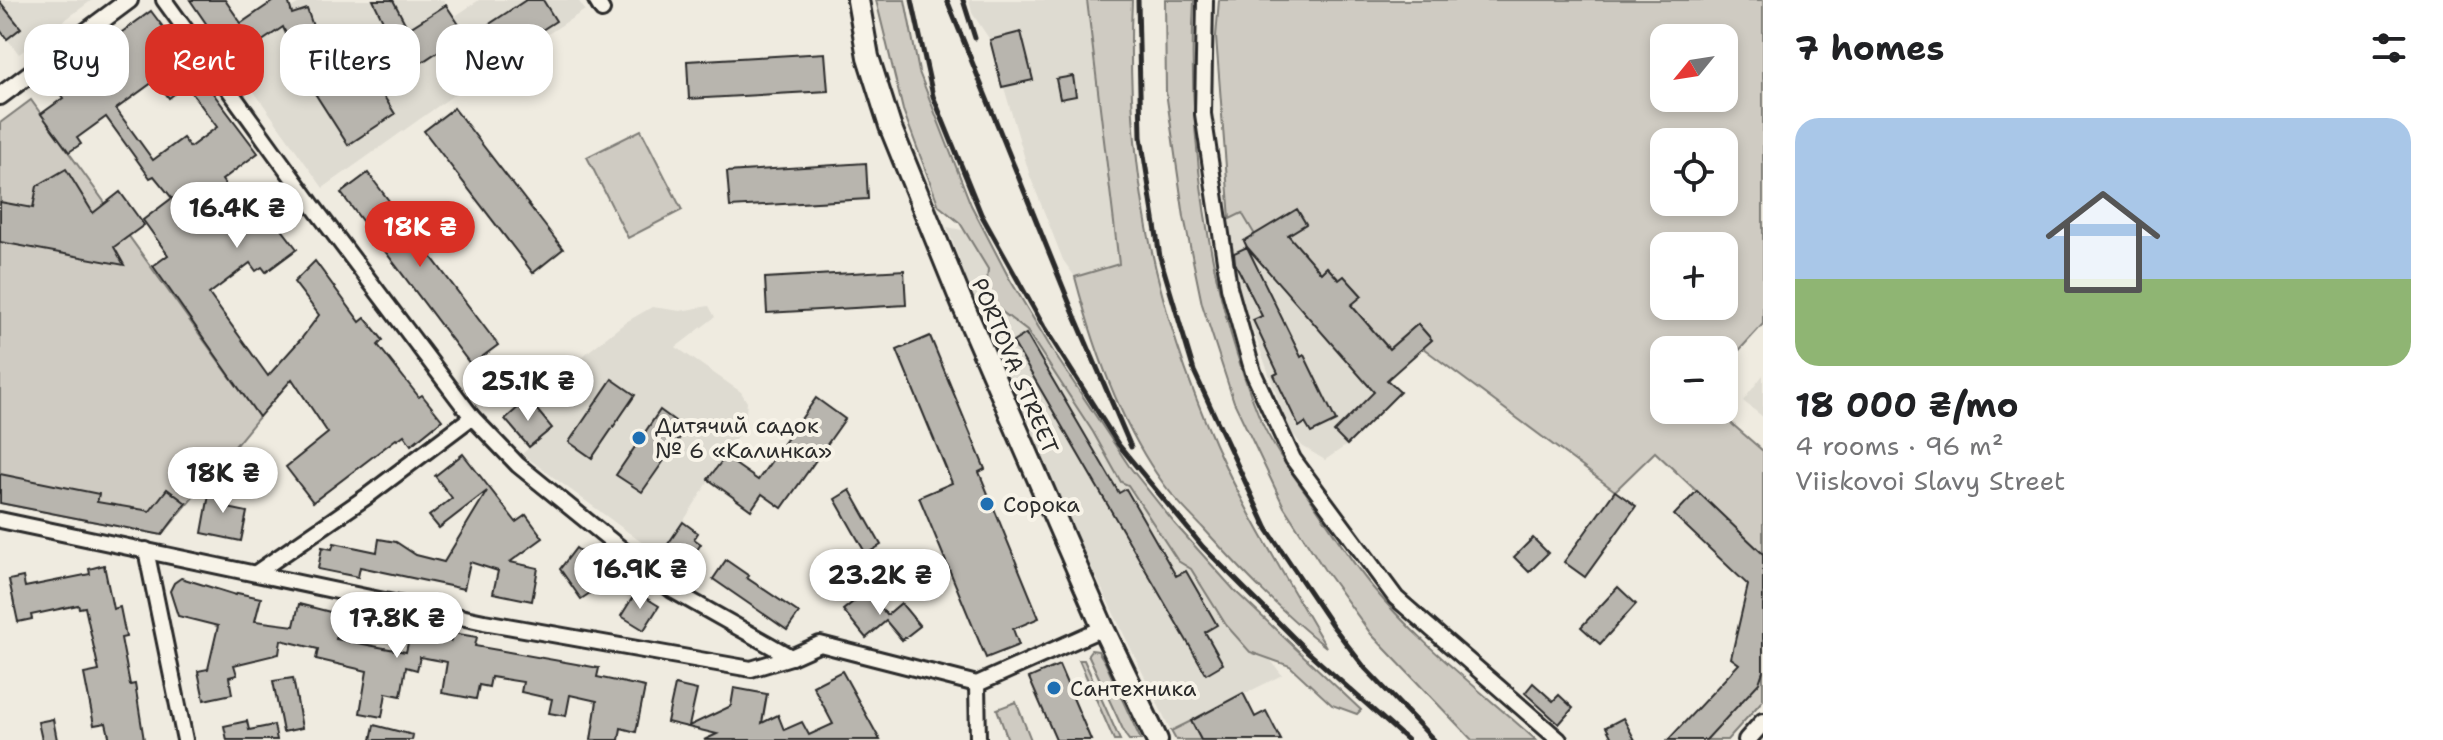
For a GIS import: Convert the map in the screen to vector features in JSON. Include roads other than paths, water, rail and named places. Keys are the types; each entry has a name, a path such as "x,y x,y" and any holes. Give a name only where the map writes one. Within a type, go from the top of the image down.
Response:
{"main road":[{"name":"PORTOVA STREET","path":"858,0 868,57 890,126 1010,418 1103,628 1157,740"}],"street":[{"path":"0,96 129,0"},
{"path":"164,0 313,206 472,417 518,465 672,590 791,657"},
{"path":"1205,0 1203,114 1229,287 1253,372 1293,459 1396,598 1559,740"},
{"path":"256,573 366,497 472,417"},
{"path":"0,520 484,622 751,669 820,644 977,684 1103,628"},
{"path":"146,550 185,740"},
{"path":"977,684 978,740"},
{"path":"1747,740 1763,722"}],"railway":[{"path":"912,0 933,96 981,214 1044,327 1118,444 1203,547 1308,652 1407,740"},
{"path":"947,0 1131,447"},
{"path":"963,0 975,38"},
{"path":"1138,0 1141,137 1160,257 1194,371 1267,529 1365,668 1434,740"}],"place":[{"name":"Дитячий садок № 6 «Калинка»","path":"639,438"},
{"name":"Сорока","path":"987,504"},
{"name":"Сантехника","path":"1054,688"}]}
